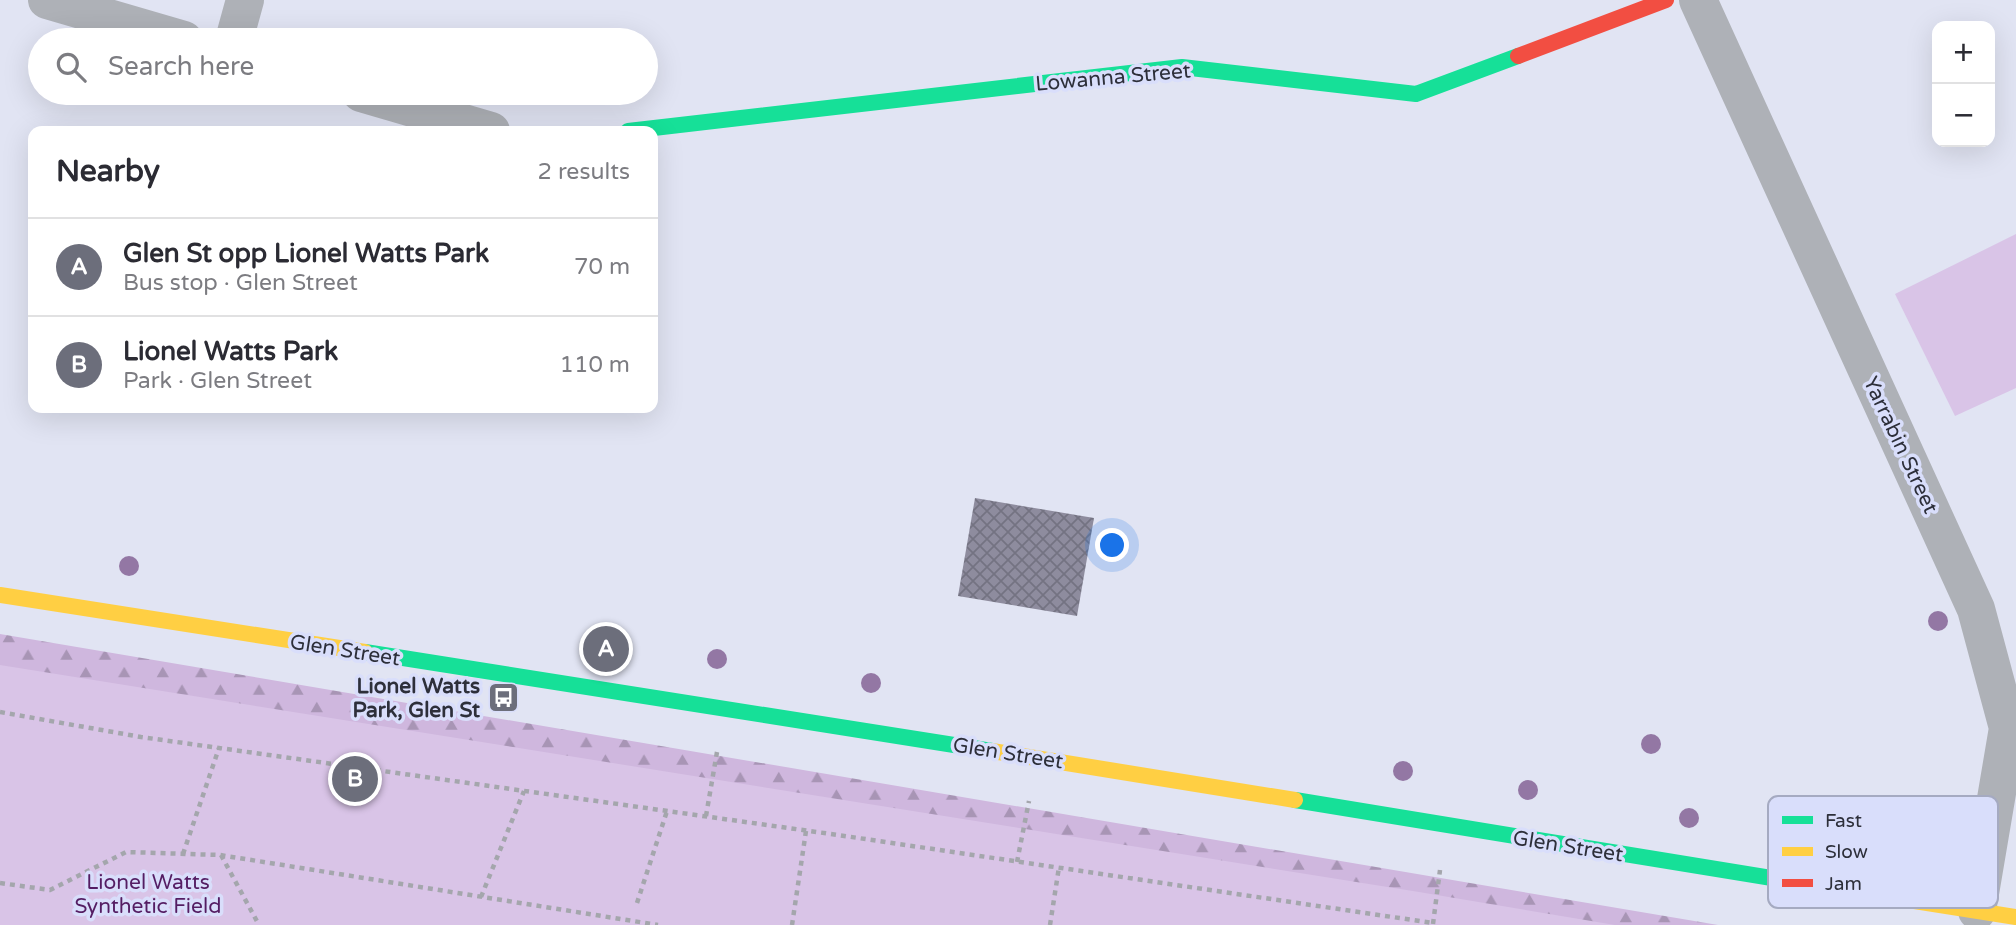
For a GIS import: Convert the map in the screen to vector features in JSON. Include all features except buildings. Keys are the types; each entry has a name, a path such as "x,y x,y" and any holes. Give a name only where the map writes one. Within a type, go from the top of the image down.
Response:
{"street":[{"path":"47,0 143,28"},
{"path":"237,28 245,0"},
{"name":"Lowanna Street","path":"658,127 1182,66 1416,94 1666,0"},
{"name":"Yarrabin Street","path":"1698,0 1976,609 2008,729 1997,796"},
{"path":"402,105 474,126"},
{"name":"Glen Street","path":"0,595 1108,769 1768,878"},
{"name":"Glen Street","path":"1958,908 2016,917"}],"path":[{"path":"706,816 724,709"},
{"path":"0,712 141,737 1059,867 1432,924 1442,859"},
{"path":"183,854 219,748"},
{"path":"481,897 524,790"},
{"path":"1017,862 1031,790"},
{"path":"637,902 667,811"},
{"path":"793,925 806,831"},
{"path":"0,883 50,890 126,852 220,855 658,925"},
{"path":"220,855 259,925"},
{"path":"1050,925 1059,867"}],"green space":[{"path":"2016,234 2016,388 1955,416 1895,294"},
{"path":"0,634 1718,925 782,925 0,855"},
{"name":"Lionel Watts Synthetic Field","path":"0,665 1419,892 1615,925 0,925"}],"traffic: fast":[{"path":"658,128 1182,67 1416,94 1518,56"},
{"path":"365,652 992,751"},
{"path":"1295,800 1768,878"}],"traffic: slow":[{"path":"0,595 365,652"},
{"path":"992,751 1295,800"},
{"path":"1959,908 2016,917"}],"traffic: jam":[{"path":"1518,56 1666,0"}],"place":[{"name":"Glen St opp Lionel Watts Park","path":"606,649"},
{"name":"Lionel Watts Park, Glen St","path":"503,698"},
{"name":"Lionel Watts Park","path":"355,779"}]}
